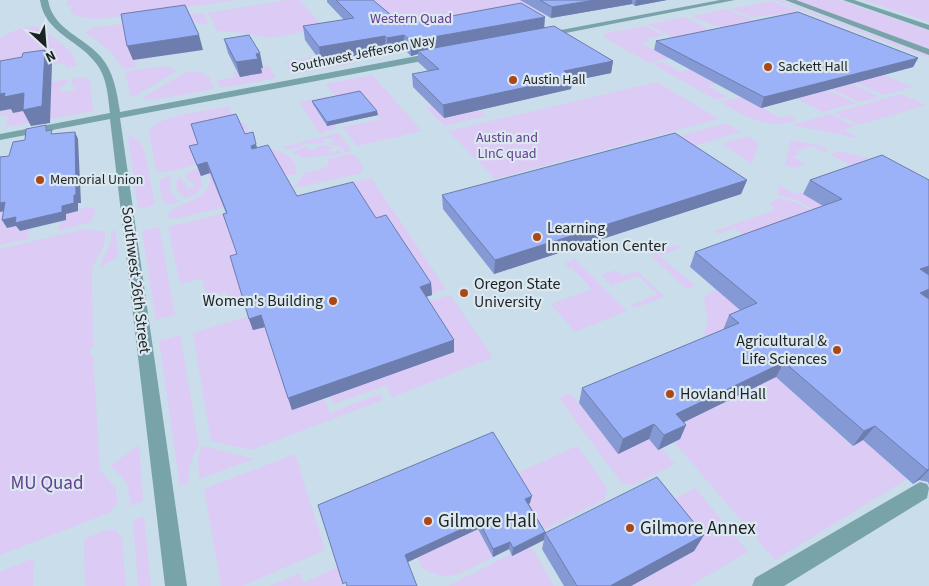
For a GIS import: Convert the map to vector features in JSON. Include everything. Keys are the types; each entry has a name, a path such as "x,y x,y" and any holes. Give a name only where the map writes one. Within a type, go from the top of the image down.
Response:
{"street":[{"name":"Southwest 26th Street","path":"44,0 44,10 50,20 91,52 103,67 110,83 116,115 176,586"},
{"path":"532,37 731,0"},
{"path":"789,0 929,52"},
{"path":"846,0 929,28"},
{"name":"Southwest Jefferson Way","path":"0,137 444,54"},
{"path":"763,586 920,491"}],"shaded area":[{"name":"Oregon State University","path":"0,0 929,0 929,586 0,586"}],"green space":[{"path":"67,0 238,0 99,19 85,18 72,14 70,8 74,7 73,5 67,6"},
{"path":"287,0 300,0 324,28 269,38 244,33 217,31 208,13"},
{"name":"Western Quad","path":"359,0 520,0 545,15 421,36"},
{"path":"775,0 781,0 929,55 929,58"},
{"path":"793,0 839,0 929,31 929,50"},
{"path":"864,0 929,0 929,22"},
{"path":"771,1 850,31 836,34 780,14 752,17 731,9"},
{"path":"727,9 763,24 735,30 710,24 692,16"},
{"path":"197,13 204,14 208,23 198,24 195,20 190,20 149,59 135,61 134,64 137,67 124,69 111,52 97,41 104,39 96,40 85,32 93,28"},
{"path":"685,17 701,25 709,32 693,47 648,25"},
{"path":"34,26 49,34 66,48 73,55 77,66 67,68 64,63 30,68 0,77 0,37 21,28"},
{"path":"645,26 663,35 646,39 649,41 641,43 669,58 649,63 603,37 606,33"},
{"path":"339,54 350,56 356,63 293,74 285,62 317,56 322,63 342,59"},
{"path":"663,62 681,72 709,65 735,79 708,86 727,97 716,100 653,64"},
{"path":"269,65 276,78 221,88 217,80 236,77 233,72 236,71 240,77 261,73 259,68"},
{"path":"165,66 177,71 131,97 125,71"},
{"path":"872,70 913,87 884,95 843,77 847,76 858,81 877,76"},
{"path":"187,72 203,72 205,77 209,76 214,89 152,100 141,98"},
{"path":"372,75 422,131 357,146 343,127 381,119 361,95 337,99 326,84"},
{"path":"83,77 89,79 90,82 93,111 6,127 8,115 0,116 1,111 50,106 51,82 68,79 68,83 59,89 60,92 71,91 77,88 71,85 72,79"},
{"path":"839,78 880,97 860,102 820,84"},
{"name":"Austin and LInC quad","path":"657,82 719,119 495,179 448,131"},
{"path":"816,85 856,103 823,112 783,92"},
{"path":"901,94 926,105 859,125 834,113"},
{"path":"329,96 331,99 327,126 335,124 337,128 320,134 299,102"},
{"path":"742,97 781,118 790,116 797,120 784,124 766,123 742,114 720,102"},
{"path":"230,106 231,116 237,122 246,125 249,131 203,142 194,157 196,165 166,172 156,170 149,131 154,125 173,117"},
{"path":"432,106 480,110 486,116 444,126 426,108"},
{"path":"830,114 855,126 844,130 856,136 856,138 792,125"},
{"path":"726,123 741,132 690,147 675,137"},
{"path":"339,133 351,150 346,153 341,147 329,144 334,141 329,138 323,140 325,143 305,144 290,150 282,147"},
{"path":"128,136 134,137 142,145 155,205 138,209"},
{"path":"748,136 759,143 752,164 721,144"},
{"path":"791,140 823,146 828,150 823,152 812,146 796,151 800,154 793,157 807,165 792,168 785,164"},
{"path":"317,145 334,147 326,151 334,153 338,150 342,154 302,158 292,152 307,146 307,150 317,149"},
{"path":"270,149 285,154 293,160 296,169 295,175 286,175 281,170"},
{"path":"840,151 871,159 855,168 830,154"},
{"path":"350,154 355,155 364,169 359,174 294,188 304,173 328,166 328,159"},
{"path":"198,169 202,187 186,199 177,191 176,185 179,176 184,181 186,188 194,187 195,183 188,181 186,175 190,171"},
{"path":"208,174 212,176 279,177 292,180 277,194 176,219 167,217 175,208 202,195 210,181"},
{"path":"172,176 170,190 180,202 169,205 163,202 159,182 163,178"},
{"path":"371,178 446,289 431,294 319,199 314,191"},
{"path":"780,185 794,194 800,192 884,244 874,248 799,201 777,195"},
{"path":"777,198 798,203 819,216 714,246 743,235 734,228 719,234 715,231 775,210 770,204"},
{"path":"87,207 96,209 91,222 59,231 59,222 66,220 66,214"},
{"path":"246,208 240,266 242,296 228,300 226,292 207,297 202,278 180,284 168,227"},
{"path":"10,209 21,225 20,231 29,229 28,239 0,245 0,211"},
{"path":"159,227 175,315 156,320 142,231"},
{"name":"MU Quad","path":"85,229 105,232 104,246 92,268 93,347 90,348 90,356 93,356 100,470 116,489 117,505 109,513 0,555 0,249"},
{"path":"115,230 118,257 100,268 109,247 111,231"},
{"path":"676,245 680,248 660,256 695,286 687,289 652,257 654,252"},
{"path":"575,259 627,311 575,332 551,304 592,289 571,267 569,268 564,263"},
{"path":"616,270 623,276 637,271 665,297 634,308 631,305 657,294 638,276 612,286 601,275"},
{"path":"716,289 753,317 774,370 792,391 852,446 870,437 889,464 907,479 775,560 674,442 680,439 670,429 759,385 704,334 708,321 704,297"},
{"path":"450,295 493,358 392,397 386,385 334,404 330,396 454,352 424,303"},
{"path":"249,316 265,327 292,410 324,399 330,413 380,394 383,400 251,450 211,441 193,333"},
{"path":"180,335 199,446 191,463 189,482 180,486 159,341"},
{"path":"568,394 573,395 618,453 649,439 661,448 675,464 633,485 621,482 559,398"},
{"path":"139,445 143,501 131,506 127,483 111,465"},
{"path":"203,446 254,459 200,479 198,458"},
{"path":"577,446 607,488 605,499 539,532 524,506 530,504 513,475"},
{"path":"295,454 325,550 242,586 221,586 204,489"},
{"path":"695,488 748,552 690,586 631,586 694,551 660,507"},
{"path":"144,516 151,586 138,586 133,520"},
{"path":"478,529 493,557 466,571 450,576 432,573 421,567 418,557"},
{"path":"107,530 116,530 122,539 126,586 85,586 84,539"},
{"path":"530,545 554,586 448,586 511,554 513,555"},
{"path":"34,558 33,586 0,586 0,572"},
{"path":"338,567 344,586 270,586 300,573 303,583"}],"building":[{"path":"336,0 373,0 403,25 521,3 545,17 411,41 404,35 387,38 385,36 319,47 303,26 354,18"},
{"path":"540,0 595,0 552,7"},
{"path":"185,5 199,35 127,46 121,14"},
{"path":"798,12 918,58 764,97 656,41"},
{"path":"554,26 613,61 564,71 573,77 443,105 412,74 439,69 418,51"},
{"path":"249,35 260,53 256,54 258,59 236,62 224,39"},
{"path":"45,50 42,106 23,110 24,93 4,97 5,93 0,94 0,61 22,57 23,53"},
{"path":"360,91 377,111 327,122 312,101"},
{"name":"Women's Building","path":"236,114 245,134 253,132 256,144 251,146 252,149 268,145 297,196 353,182 376,218 386,215 431,283 420,287 454,340 288,398 261,315 249,319 230,256 237,254 223,214 227,213 207,162 197,165 189,146 198,144 191,124"},
{"name":"Memorial Union","path":"46,125 46,131 52,130 51,134 75,132 76,195 74,195 74,203 62,206 62,212 15,223 16,217 2,220 5,202 0,203 0,157 9,156 13,142 25,140 26,129"},
{"name":"Learning Innovation Center","path":"675,133 747,180 495,260 442,195"},
{"path":"882,155 929,180 929,266 920,269 929,275 929,289 920,293 929,299 929,469 927,470 875,426 864,431 784,362 676,414 686,425 664,435 654,424 623,439 582,388 739,323 729,315 757,303 695,252 842,199 810,180"},
{"name":"Gilmore Hall","path":"493,432 532,496 525,499 545,532 513,548 510,542 493,549 479,521 405,555 417,586 347,586 346,582 343,584 318,505"},
{"name":"Gilmore Annex","path":"657,477 704,535 610,586 577,586 545,533"}],"place":[{"name":"Sackett Hall","path":"768,67"},
{"name":"Austin Hall","path":"513,80"},
{"name":"Memorial Union","path":"40,180"},
{"name":"Learning Innovation Center","path":"537,237"},
{"name":"Oregon State University","path":"464,293"},
{"name":"Women's Building","path":"333,301"},
{"name":"Agricultural & Life Sciences","path":"837,350"},
{"name":"Hovland Hall","path":"670,394"},
{"name":"Gilmore Hall","path":"428,521"},
{"name":"Gilmore Annex","path":"630,528"}]}
